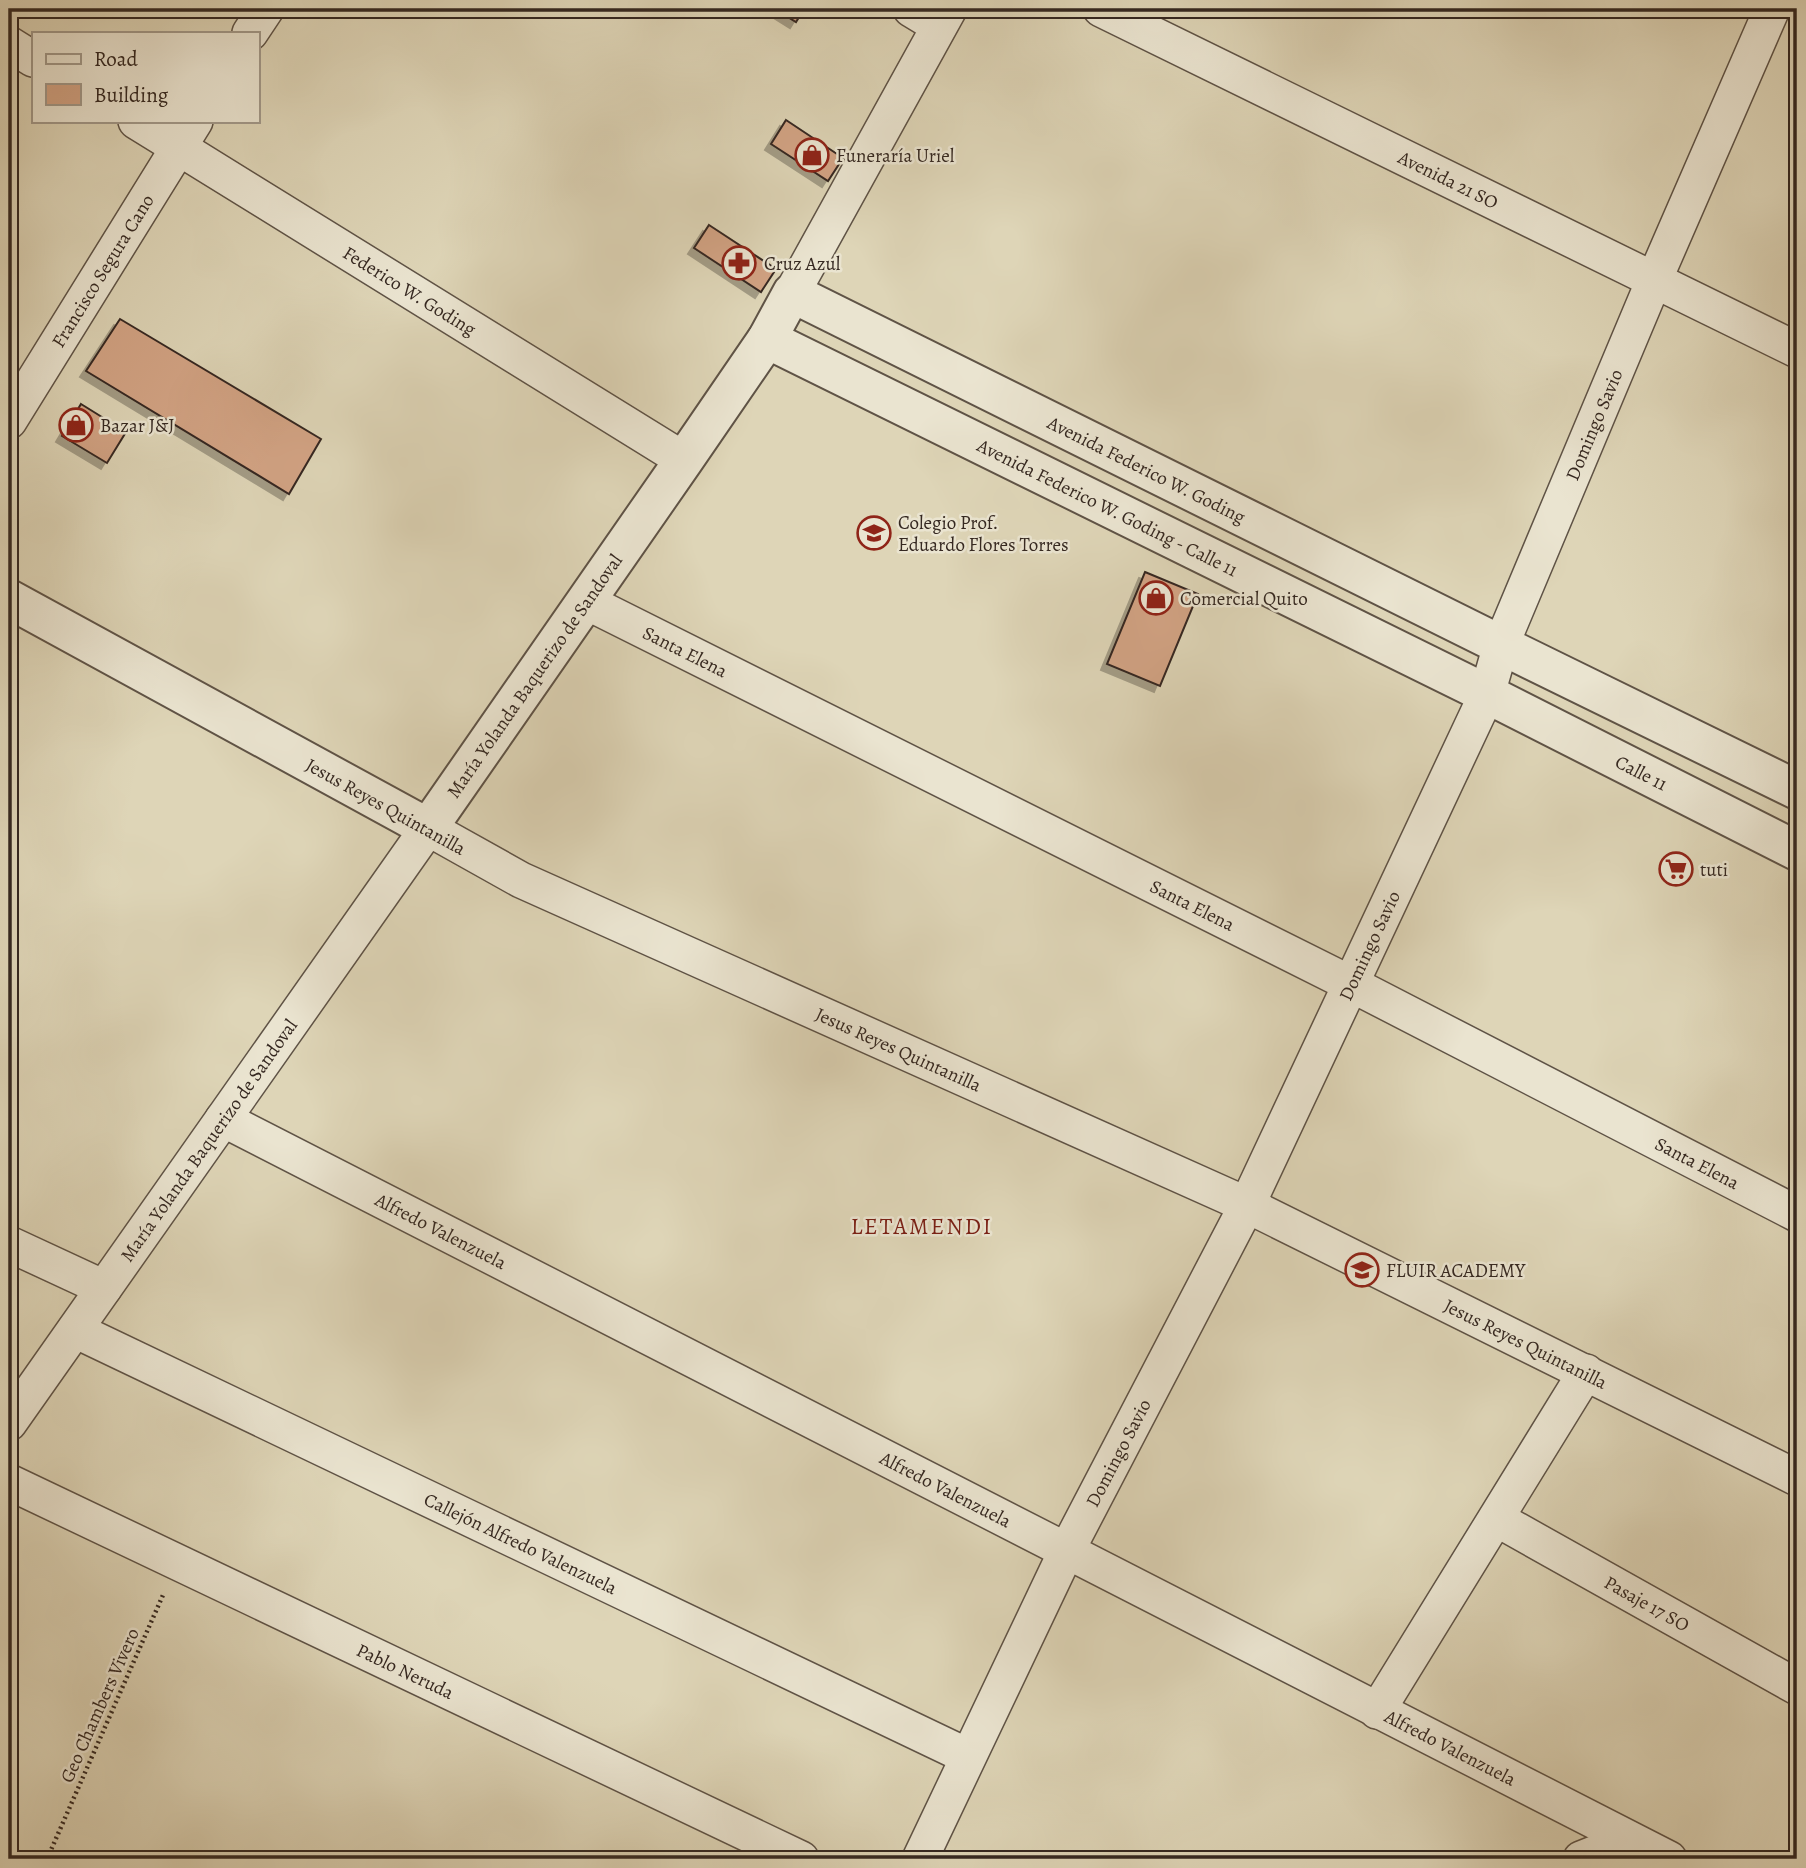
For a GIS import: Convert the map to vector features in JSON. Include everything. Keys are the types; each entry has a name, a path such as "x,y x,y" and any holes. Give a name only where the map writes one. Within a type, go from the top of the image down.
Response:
{"street":[{"path":"251,32 266,9"},
{"name":"Avenida 21 SO","path":"1101,9 1655,278 1797,350"},
{"name":"Domingo Savio","path":"920,1859 1066,1552 1247,1205 1487,694 1501,645 1655,278 1772,9"},
{"name":"María Yolanda Baquerizo de Sandoval","path":"9,1423 587,602 767,339 933,15"},
{"path":"9,44 32,58"},
{"name":"Federico W. Goding","path":"140,122 186,134 684,460"},
{"name":"Francisco Segura Cano","path":"9,421 186,134"},
{"name":"Avenida Federico W. Goding","path":"792,293 1501,645"},
{"name":"Avenida Federico W. Goding - Calle 11","path":"767,339 1487,694"},
{"name":"Jesus Reyes Quintanilla","path":"9,599 521,880 1247,1205 1797,1478"},
{"name":"Santa Elena","path":"587,602 1351,984 1797,1214"},
{"path":"1501,645 1797,790"},
{"name":"Calle 11","path":"1487,694 1797,851"},
{"name":"Alfredo Valenzuela","path":"223,1119 1669,1859"},
{"path":"9,1244 104,1287"},
{"name":"Callejón Alfredo Valenzuela","path":"75,1330 967,1756"},
{"path":"1377,1711 1586,1372"},
{"name":"Pablo Neruda","path":"9,1482 801,1859"},
{"name":"Pasaje 17 SO","path":"1497,1518 1797,1687"},
{"path":"1581,1859 1629,1840"}],"path":[{"name":"Geo Chambers Vivero","path":"47,1859 178,1562"}],"building":[{"path":"775,9 804,9 796,22"},
{"path":"786,120 843,158 828,181 771,144"},
{"path":"709,225 776,269 761,292 694,248"},
{"path":"120,319 321,439 289,494 86,371"},
{"path":"81,404 126,432 107,463 62,436"},
{"path":"1145,572 1198,594 1160,686 1107,664"}],"place":[{"name":"Funeraría Uriel","path":"812,155"},
{"name":"Cruz Azul","path":"739,263"},
{"name":"Bazar J&J","path":"76,425"},
{"name":"Colegio Prof. Eduardo Flores Torres","path":"874,533"},
{"name":"Comercial Quito","path":"1156,598"},
{"name":"tuti","path":"1676,869"},
{"name":"FLUIR ACADEMY","path":"1362,1270"}],"district":[{"name":"LETAMENDI","path":"922,1226"}]}
